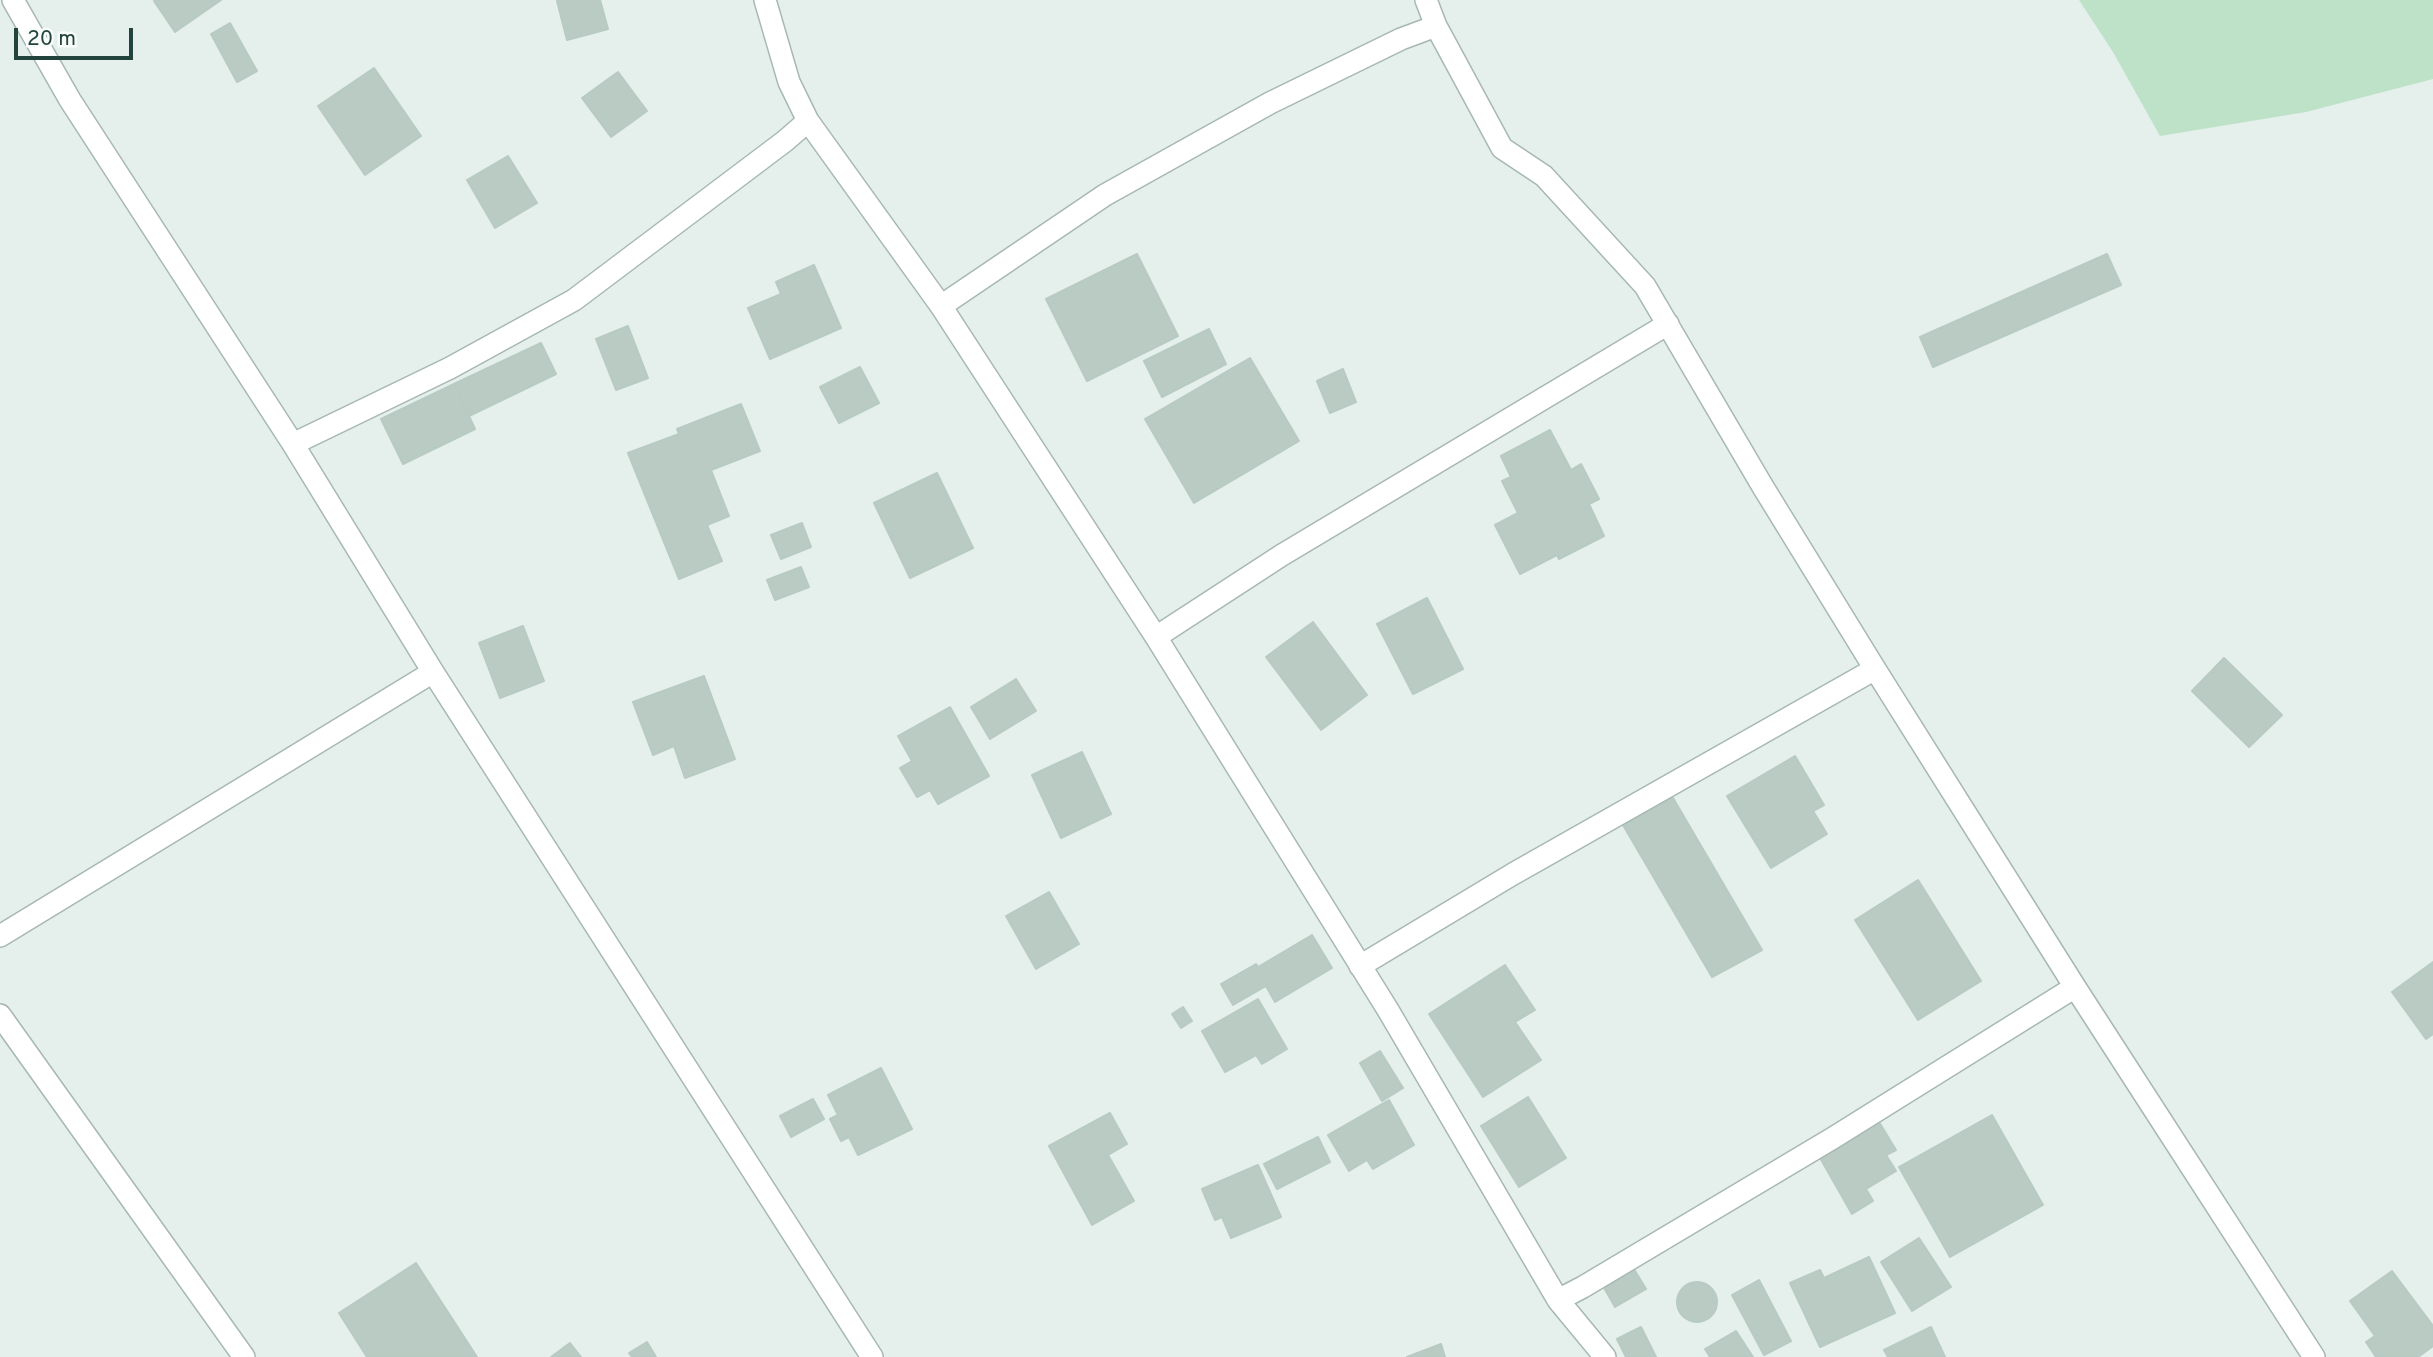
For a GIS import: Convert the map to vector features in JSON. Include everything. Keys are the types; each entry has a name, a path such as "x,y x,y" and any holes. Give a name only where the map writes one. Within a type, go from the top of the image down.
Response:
{"street":[{"path":"13,0 70,100 293,444 433,672 872,1357"},
{"path":"765,0 789,82 808,121 941,306 1157,637 1360,966 1558,1300 1605,1357"},
{"path":"1426,0 1436,26 1502,148 1544,176 1645,286 1875,669 2075,987 2314,1357"},
{"path":"941,306 1105,195 1270,103 1401,39 1436,26"},
{"path":"293,444 450,368 574,300 808,121"},
{"path":"1157,637 1282,555 1668,324"},
{"path":"1360,966 1513,874 1875,669"},
{"path":"0,936 433,672"},
{"path":"1558,1300 1833,1138 2075,987"},
{"path":"0,1015 244,1357"}],"green space":[{"path":"2079,0 2433,0 2433,79 2306,112 2160,136 2113,52"}],"building":[{"path":"221,0 175,32 154,1"},
{"path":"600,0 608,29 567,40 557,1"},
{"path":"230,23 257,71 237,82 211,34"},
{"path":"374,68 421,136 365,175 318,106"},
{"path":"618,72 647,111 611,137 582,98"},
{"path":"508,156 537,203 495,228 467,180"},
{"path":"1137,254 1178,336 1087,381 1046,299"},
{"path":"2107,254 2121,285 1933,367 1920,337"},
{"path":"814,265 841,328 770,359 748,308 781,294 776,282"},
{"path":"628,326 648,378 616,390 596,339"},
{"path":"1209,329 1226,364 1162,397 1144,361"},
{"path":"541,343 556,374 469,416 454,384"},
{"path":"1250,358 1299,441 1194,503 1145,419"},
{"path":"860,367 879,403 839,423 820,387"},
{"path":"1343,369 1356,402 1330,413 1317,381"},
{"path":"454,384 475,429 403,464 381,419"},
{"path":"741,404 760,451 711,470 729,516 707,525 722,561 679,579 628,453 679,434 677,429"},
{"path":"1550,430 1571,470 1581,464 1599,499 1589,504 1604,536 1559,559 1557,555 1520,574 1495,525 1518,513 1502,481 1511,477 1501,456"},
{"path":"937,473 973,548 910,578 874,503"},
{"path":"802,523 811,547 781,559 771,535"},
{"path":"801,567 809,587 775,600 767,580"},
{"path":"1427,598 1463,669 1413,694 1377,624"},
{"path":"1313,622 1367,695 1321,730 1266,657"},
{"path":"523,626 544,681 500,698 479,643"},
{"path":"2224,658 2282,715 2249,747 2192,691"},
{"path":"704,676 735,759 685,778 674,746 653,755 633,702"},
{"path":"1016,679 1036,711 990,739 971,707"},
{"path":"950,707 989,776 938,804 930,790 917,797 900,768 912,761 898,736"},
{"path":"1082,752 1111,814 1061,838 1032,775"},
{"path":"1795,756 1824,805 1813,811 1827,834 1771,868 1727,796"},
{"path":"1673,798 1762,950 1712,977 1623,825"},
{"path":"1918,880 1981,981 1918,1020 1855,920"},
{"path":"1049,892 1079,944 1036,969 1006,916"},
{"path":"1312,935 1332,968 1275,1002 1266,986 1233,1005 1221,984 1256,964 1258,967"},
{"path":"2433,962 2433,1034 2426,1039 2392,992"},
{"path":"1505,965 1535,1010 1515,1022 1541,1060 1483,1097 1429,1014"},
{"path":"1258,999 1287,1049 1262,1064 1256,1055 1225,1072 1202,1031"},
{"path":"1183,1007 1192,1021 1181,1028 1172,1014"},
{"path":"1380,1051 1403,1088 1382,1101 1360,1063"},
{"path":"881,1068 912,1129 858,1155 849,1137 841,1141 830,1119 838,1115 828,1095"},
{"path":"1528,1097 1566,1158 1519,1187 1481,1126"},
{"path":"813,1099 824,1119 791,1137 780,1116"},
{"path":"1389,1100 1414,1145 1373,1169 1367,1160 1349,1171 1328,1135"},
{"path":"1110,1113 1127,1144 1108,1155 1134,1201 1092,1225 1049,1146"},
{"path":"1992,1115 2043,1205 1950,1257 1899,1167"},
{"path":"1879,1122 1896,1150 1886,1155 1896,1171 1866,1189 1873,1201 1852,1214 1819,1156"},
{"path":"1318,1137 1330,1162 1277,1189 1264,1164"},
{"path":"1258,1165 1281,1217 1231,1238 1222,1217 1215,1220 1202,1189"},
{"path":"1919,1238 1951,1287 1912,1311 1881,1262"},
{"path":"1869,1257 1895,1313 1820,1347 1790,1283 1820,1270 1824,1278"},
{"path":"1629,1261 1646,1289 1615,1307 1599,1279"},
{"path":"416,1263 477,1357 367,1357 339,1313"},
{"path":"2392,1271 2433,1326 2433,1346 2418,1357 2376,1357 2366,1342 2375,1336 2350,1301"},
{"path":"1759,1280 1791,1341 1764,1355 1732,1295"},
{"path":"1697,1282 1711,1288 1717,1302 1711,1316 1697,1322 1683,1316 1677,1302 1683,1288"},
{"path":"1641,1327 1656,1357 1626,1357 1617,1339"},
{"path":"1931,1327 1945,1357 1888,1357 1884,1350"},
{"path":"1736,1331 1753,1357 1710,1357 1705,1349"},
{"path":"647,1342 656,1357 632,1357 629,1353"},
{"path":"570,1343 581,1357 551,1357"},
{"path":"1441,1344 1445,1357 1407,1357"}]}
